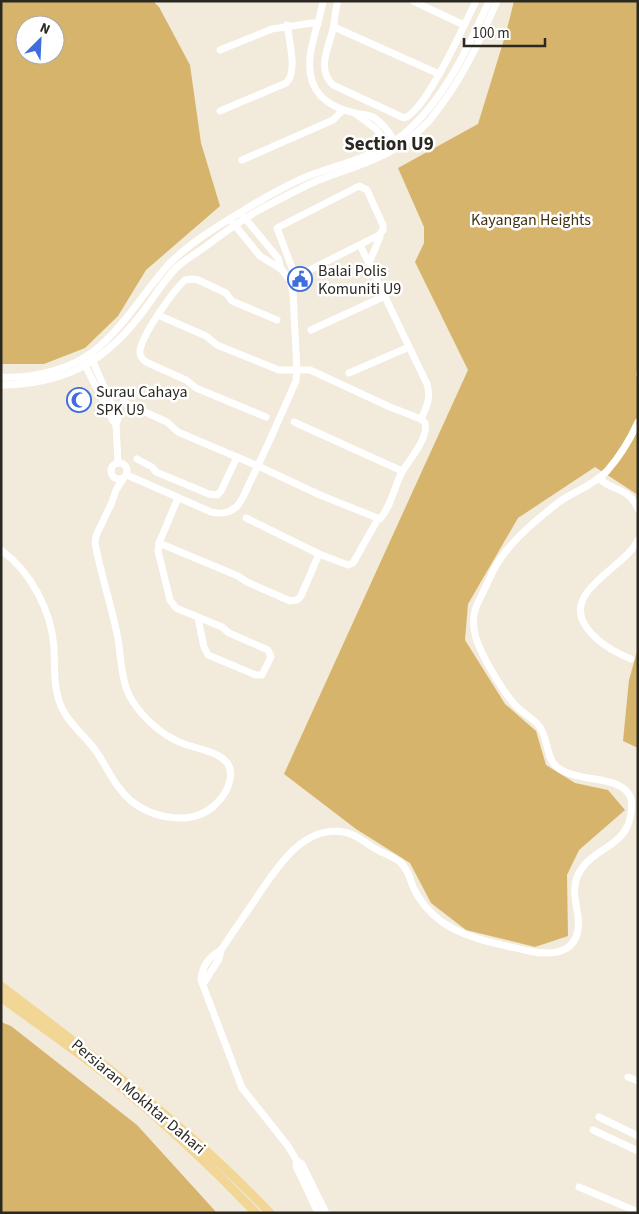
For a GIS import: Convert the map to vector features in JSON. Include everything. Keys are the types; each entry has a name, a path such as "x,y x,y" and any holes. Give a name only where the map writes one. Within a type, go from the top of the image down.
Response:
{"main road":[{"name":"Persiaran Mokhtar Dahari","path":"1,986 153,1103 217,1160 270,1213"},
{"name":"Persiaran Mokhtar Dahari","path":"1,997 112,1079 203,1160 256,1213"}],"street":[{"path":"323,1 310,58 313,87 325,101 343,110 374,117 396,150"},
{"path":"338,1 334,27 325,60 326,76 332,85 404,118 410,116 419,106 439,74 476,1"},
{"path":"413,1 464,25"},
{"path":"1,385 46,381 62,377 85,366 169,264 188,248 229,219 280,189 374,151 403,135 432,105 471,41 489,1"},
{"path":"1,377 36,376 56,370 81,358 104,353 137,320 175,269 234,225 312,183 368,163 396,150 408,142 427,124 449,95 478,45 497,1"},
{"path":"220,50 272,29 288,25 318,24"},
{"path":"220,110 290,80 293,70 288,25"},
{"path":"334,27 439,74"},
{"path":"242,160 333,120 343,110"},
{"path":"383,133 403,135"},
{"path":"374,151 383,133"},
{"path":"292,268 277,228 359,186 367,190 384,225 369,263"},
{"path":"240,212 278,258 280,268"},
{"path":"112,476 117,479 125,477 219,514 227,513 236,507 258,466 296,381 293,293 290,280 280,268 260,256 229,219"},
{"path":"290,280 380,235"},
{"path":"360,245 430,394 421,419"},
{"path":"266,417 196,388 186,380 142,359 140,353 153,322 186,280 192,279 226,293 232,301 277,320"},
{"path":"311,330 385,296"},
{"path":"158,315 206,336 217,345 279,370 310,370 390,407 421,419 425,423 425,432 411,460 402,471 379,519 353,563 348,565 319,554 246,518"},
{"path":"349,373 409,347"},
{"path":"91,357 118,419 116,424 118,463"},
{"path":"81,358 116,424"},
{"path":"123,402 167,422 178,432 379,519"},
{"path":"294,422 402,471"},
{"path":"326,1213 302,1164 297,1161 288,1146 242,1088 203,984 219,958 221,950 282,860 301,843 320,834 333,832 343,832 355,836 400,862 406,869 419,897 426,907 435,916 456,930 492,944 533,952 554,953 569,949 574,942 579,920 574,890 577,878 584,865 592,857 621,837 630,821 635,800 618,785 582,778 554,765 540,726 514,705 481,651 474,629 474,614 501,557 527,528 562,500 591,484 606,472 622,453 638,422"},
{"path":"137,459 152,467 156,472 209,494 217,494 221,491 237,457"},
{"path":"116,490 112,476 112,467 118,463"},
{"path":"1,550 13,559 25,573 42,601 51,628 54,679 61,707 66,716 96,752 122,791 131,800 154,813 178,818 192,817 210,809 225,794 230,785 231,776 228,766 213,753 176,741 158,729 131,700 126,688 117,633 95,542 116,490 125,477 126,467 118,463"},
{"path":"599,478 625,492 638,510"},
{"path":"178,498 159,544 158,551 170,600 176,608 222,627 228,633 268,650 271,657 262,675 256,676 208,655 204,646 198,618"},
{"path":"631,659 610,649 589,630 581,615 581,605 583,597 589,589 624,559 638,540"},
{"path":"159,544 238,576 247,582 290,601 297,600 301,596 319,554"},
{"path":"628,1077 638,1081"},
{"path":"598,1117 638,1136"},
{"path":"593,1130 638,1152"},
{"path":"297,1161 296,1166 318,1213"},
{"path":"579,1187 638,1212"}],"green space":[{"path":"1,1 153,1 159,7 190,65 201,143 220,206 146,270 118,316 85,348 44,364 1,364"},
{"name":"Kayangan Heights","path":"514,1 638,1 638,362 636,376 638,377 638,495 595,467 518,518 468,604 465,640 505,704 536,731 546,765 575,783 608,790 625,810 579,850 567,875 568,936 535,947 466,930 431,903 410,863 356,829 284,774 468,370 415,262 424,243 424,227 398,168 478,124"},
{"path":"638,648 638,748 623,741 629,680"},
{"path":"1,1022 11,1026 137,1125 217,1213 1,1213"}],"place":[{"name":"Balai Polis Komuniti U9","path":"300,279"},
{"name":"Surau Cahaya SPK U9","path":"79,400"}],"district":[{"name":"Section U9","path":"389,143"}]}
